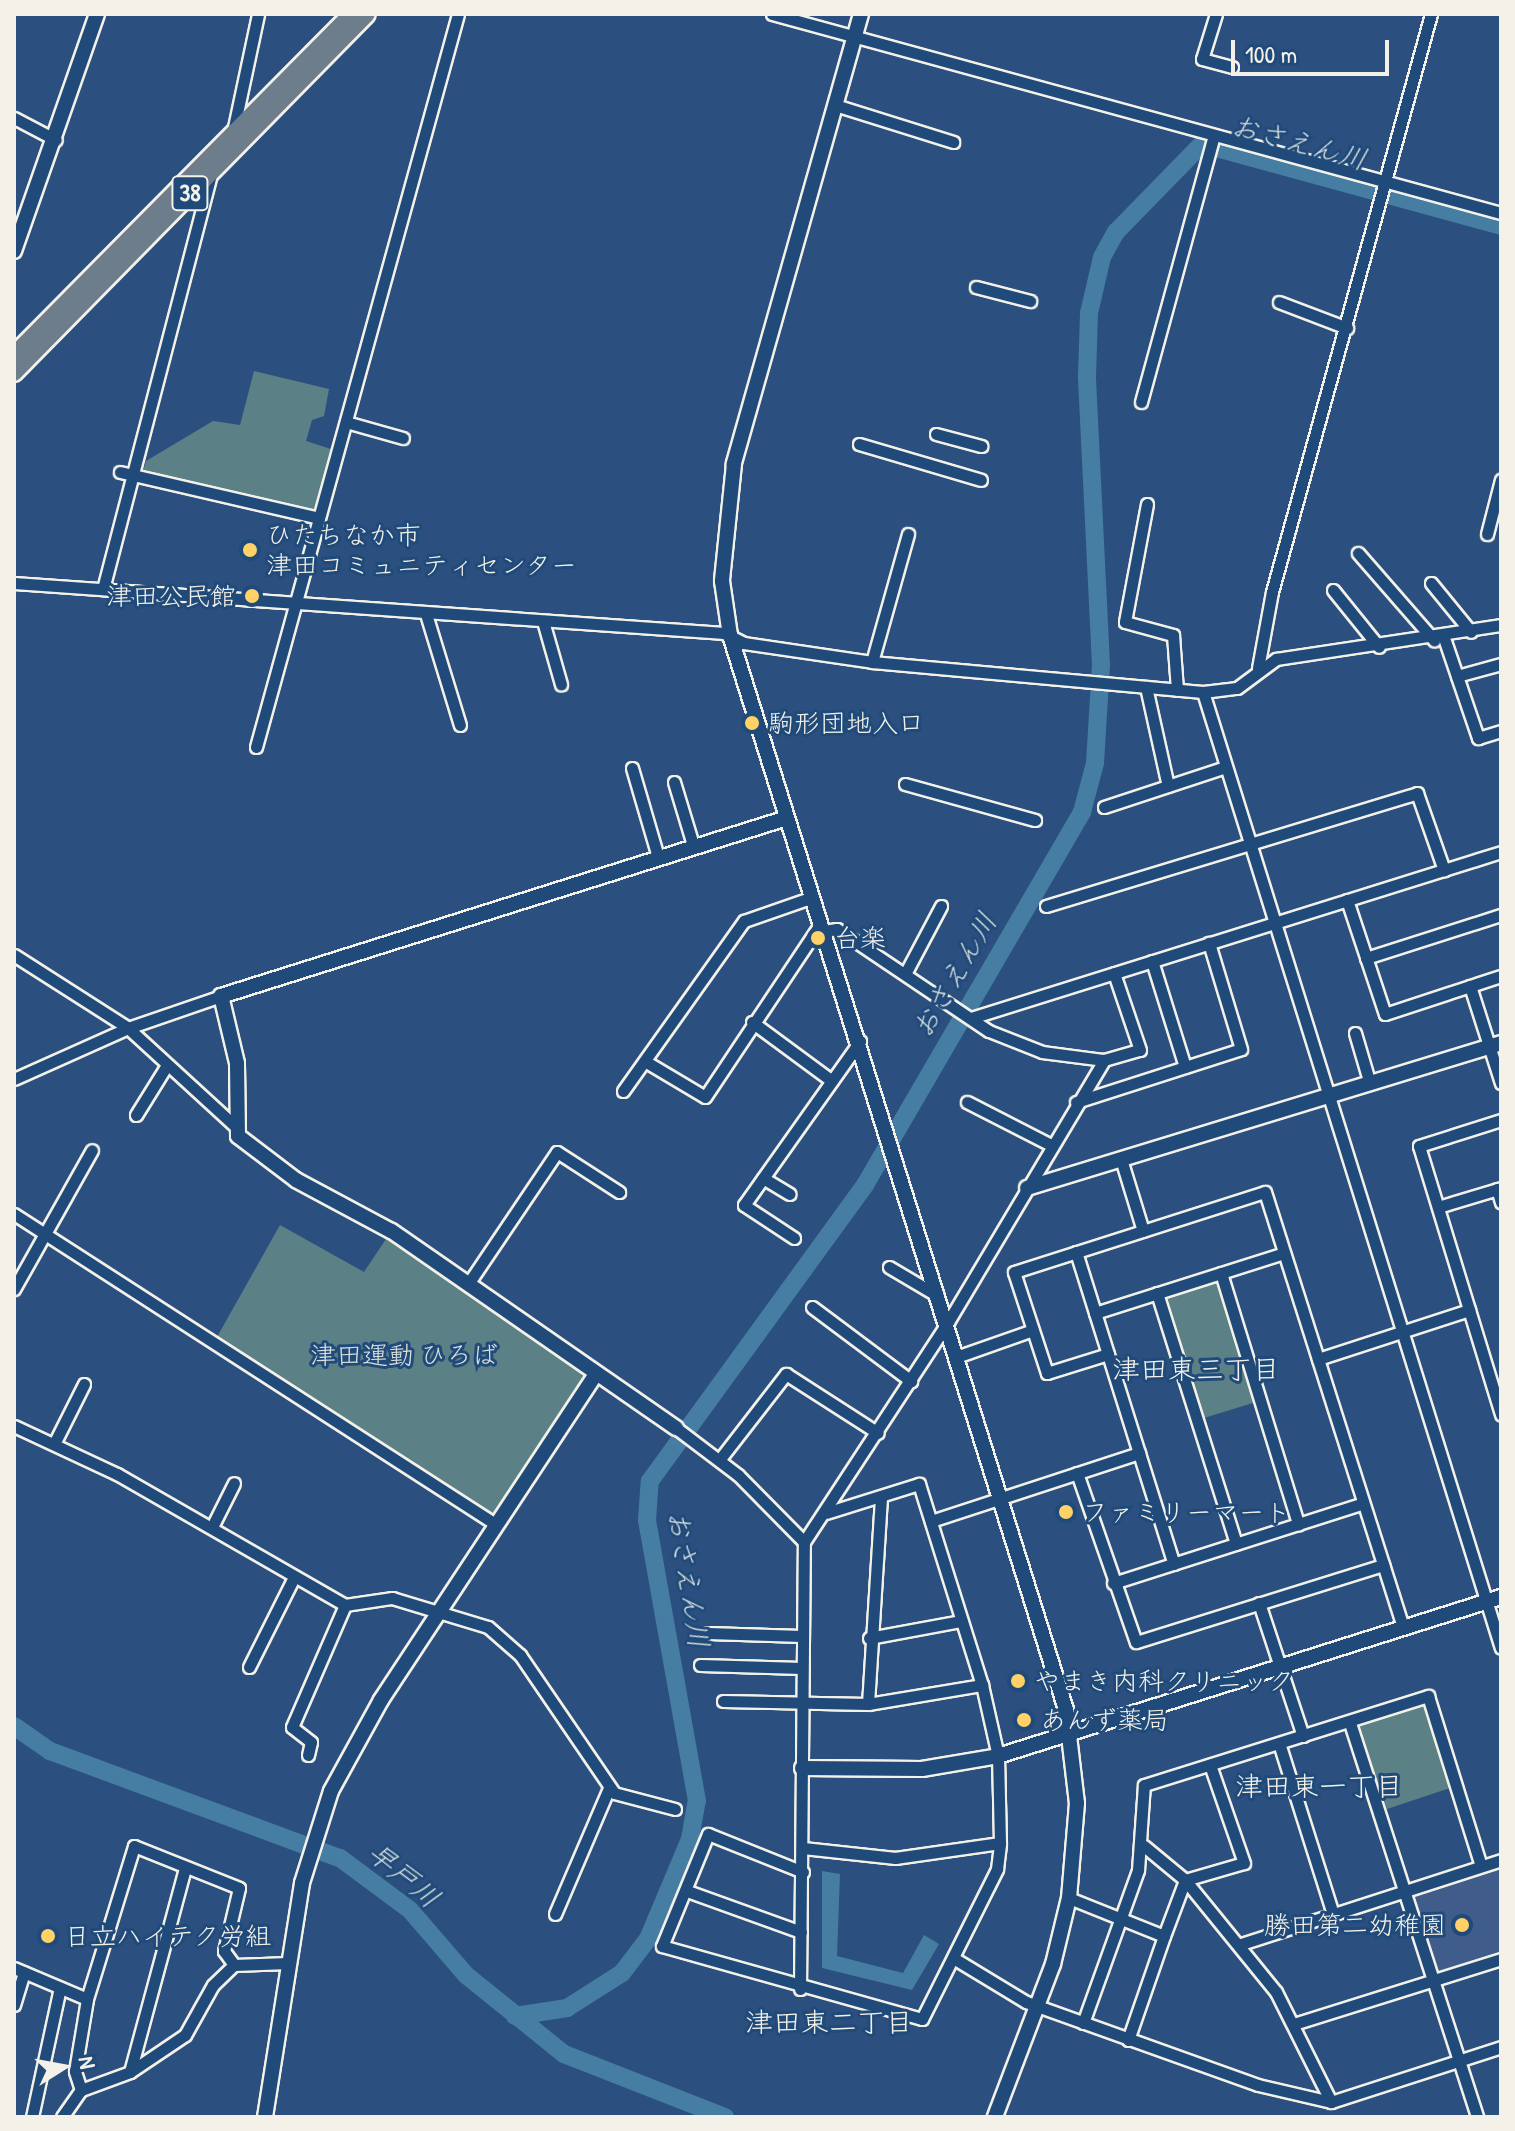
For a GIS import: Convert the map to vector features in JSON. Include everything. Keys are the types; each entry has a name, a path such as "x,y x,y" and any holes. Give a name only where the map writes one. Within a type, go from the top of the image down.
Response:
{"main road":[{"name":"38","path":"14,355 351,14"},
{"name":"38","path":"14,373 367,14"}],"street":[{"path":"14,251 56,140 97,14"},
{"path":"233,132 258,14"},
{"path":"256,747 458,14"},
{"path":"772,14 1385,184 1501,213"},
{"path":"861,14 723,511 730,635 959,1356 1070,1734 1077,1803 1069,1898 1038,2007 995,2117"},
{"path":"1216,14 1202,59 1232,67"},
{"path":"1258,668 1275,578 1347,328 1431,14"},
{"path":"835,105 953,142"},
{"path":"14,118 56,140"},
{"path":"1141,402 1214,136"},
{"path":"103,589 212,170"},
{"path":"976,287 1030,301"},
{"path":"1279,302 1347,328"},
{"path":"346,422 403,438"},
{"path":"936,434 981,446"},
{"path":"859,444 981,480"},
{"path":"120,472 319,518"},
{"path":"1487,534 1501,480"},
{"path":"1147,504 1125,622 1173,635 1177,690"},
{"path":"872,662 908,534"},
{"path":"1358,553 1439,639 1457,676 1478,738 1501,731"},
{"path":"14,583 730,635 872,662 1203,692 1237,688 1258,668 1439,639 1501,625"},
{"path":"1431,583 1471,632"},
{"path":"1333,590 1379,647"},
{"path":"426,614 460,725"},
{"path":"543,621 561,684"},
{"path":"1457,676 1501,664"},
{"path":"1146,687 1168,786"},
{"path":"1203,692 1401,1332 1494,1599 1501,1648"},
{"path":"1104,807 1226,767"},
{"path":"632,768 658,857"},
{"path":"674,782 693,845"},
{"path":"905,784 1035,820"},
{"path":"1046,906 1417,793 1444,870"},
{"path":"14,1079 128,1028 221,996 693,845 787,818"},
{"path":"971,1018 1501,852"},
{"path":"623,1091 648,1063 744,921 813,897"},
{"path":"1347,900 1385,1014 1501,976"},
{"path":"905,974 941,906"},
{"path":"1366,958 1501,915"},
{"path":"823,927 837,929 958,1010 1021,1046 1104,1060 1140,1050 1114,973"},
{"path":"648,1063 699,1099 823,927"},
{"path":"1075,1102 1241,1049 1209,943"},
{"path":"14,955 128,1028 280,1169 391,1231 720,1459 804,1542"},
{"path":"1152,961 1185,1067"},
{"path":"1470,986 1495,1044 1501,1083"},
{"path":"221,996 237,1063 235,1126"},
{"path":"752,1022 832,1081"},
{"path":"1355,1033 1370,1084"},
{"path":"794,1238 744,1205 860,1041"},
{"path":"1027,1188 1328,1098 1495,1044"},
{"path":"800,1989 804,1542 826,1513 948,1322 1075,1102 1104,1060"},
{"path":"136,1115 167,1065"},
{"path":"967,1102 1051,1145"},
{"path":"1501,1120 1419,1146 1501,1415"},
{"path":"14,1289 92,1150"},
{"path":"468,1284 557,1152 619,1192"},
{"path":"1121,1159 1143,1231"},
{"path":"763,1178 790,1194"},
{"path":"1438,1207 1499,1188 1501,1202"},
{"path":"1108,1354 1047,1373 1014,1272 1265,1192 1403,1628"},
{"path":"14,1214 497,1525"},
{"path":"1076,1252 1174,1564"},
{"path":"1095,1313 1284,1253"},
{"path":"889,1267 938,1296"},
{"path":"1221,1273 1298,1524"},
{"path":"1157,1293 1236,1544"},
{"path":"812,1307 911,1381"},
{"path":"1318,1359 1469,1310"},
{"path":"959,1356 1033,1330"},
{"path":"265,2117 288,1963 319,1823 355,1744 596,1374"},
{"path":"720,1459 786,1374 878,1433"},
{"path":"54,1444 84,1384"},
{"path":"14,1426 212,1527 345,1605 392,1598 441,1608 488,1627 520,1655 609,1788 675,1809"},
{"path":"931,1521 1139,1453"},
{"path":"1077,1473 1136,1642 1383,1565"},
{"path":"212,1527 234,1483"},
{"path":"803,1872 708,1834 690,1892 662,1946 800,1989 922,2019 955,1959 997,1869 1000,1843 998,1756 982,1685 919,1484 826,1513"},
{"path":"868,1704 869,1638 881,1496"},
{"path":"1113,1583 1363,1503"},
{"path":"249,1667 294,1577"},
{"path":"802,1768 922,1769 998,1756 1494,1599"},
{"path":"1259,1603 1303,1736"},
{"path":"308,1755 311,1742 292,1727 345,1605"},
{"path":"869,1638 961,1621"},
{"path":"708,1633 802,1636"},
{"path":"700,1665 802,1668"},
{"path":"723,1701 868,1704 982,1685"},
{"path":"1083,2023 1144,1846 1144,1785 1350,1723 1428,1696 1481,1866"},
{"path":"1350,1723 1477,2117"},
{"path":"1279,1743 1333,1914"},
{"path":"1185,1880 1244,1863 1210,1765"},
{"path":"555,1914 609,1788"},
{"path":"803,1848 895,1858 1000,1843"},
{"path":"81,2090 75,2071 87,1999 134,1846 239,1888 224,1951 234,1965"},
{"path":"1144,1846 1185,1880 1241,1944 1297,2023 1331,2102"},
{"path":"1241,1944 1501,1860"},
{"path":"130,2072 185,1868"},
{"path":"1128,2040 1185,1880"},
{"path":"690,1892 801,1932"},
{"path":"1069,1898 1164,1936"},
{"path":"955,1959 1038,2007 1128,2040 1331,2102 1501,2047"},
{"path":"1297,2023 1501,1959"},
{"path":"62,2117 81,2090 130,2072 185,2035 213,1985 234,1965 288,1963"},
{"path":"14,2005 19,1970 87,1999"},
{"path":"32,2117 60,1988"}],"shaded area":[{"name":"勝田第二幼稚園","path":"1501,1867 1501,1956 1438,1976 1414,1895"},
{"path":"822,1871 840,1874 837,1956 903,1973 924,1935 939,1944 912,1990 822,1968"}],"green space":[{"path":"254,371 329,389 324,416 312,420 306,441 334,450 319,514 142,474 146,461 213,421 240,425"},
{"name":"津田運動 ひろば","path":"280,1225 364,1272 388,1236 585,1374 493,1518 217,1337"},
{"path":"1219,1282 1256,1402 1204,1418 1167,1297"},
{"path":"1425,1701 1453,1787 1387,1809 1358,1725"}],"waterway":[{"name":"おさえん川","path":"515,2016 567,2008 622,1973 648,1939 690,1839 697,1801 647,1520 650,1481 865,1185 1082,812 1095,763 1101,665 1087,377 1089,313 1102,257 1116,232 1202,144 1501,226"},
{"name":"早戸川","path":"14,1726 50,1751 340,1858 410,1910 466,1975 564,2054 725,2117"}],"place":[{"name":"ひたちなか市 津田コミュニティセンター","path":"250,550"},
{"name":"津田公民館","path":"252,596"},
{"name":"駒形団地入口","path":"752,723"},
{"name":"台楽","path":"818,938"},
{"name":"ファミリーマート","path":"1066,1512"},
{"name":"やまき内科クリニック","path":"1018,1681"},
{"name":"あんず薬局","path":"1024,1720"},
{"name":"勝田第二幼稚園","path":"1462,1925"},
{"name":"日立ハイテク労組","path":"48,1936"}],"district":[{"name":"津田東三丁目","path":"1196,1369"},
{"name":"津田東一丁目","path":"1319,1786"},
{"name":"津田東二丁目","path":"829,2022"}]}
